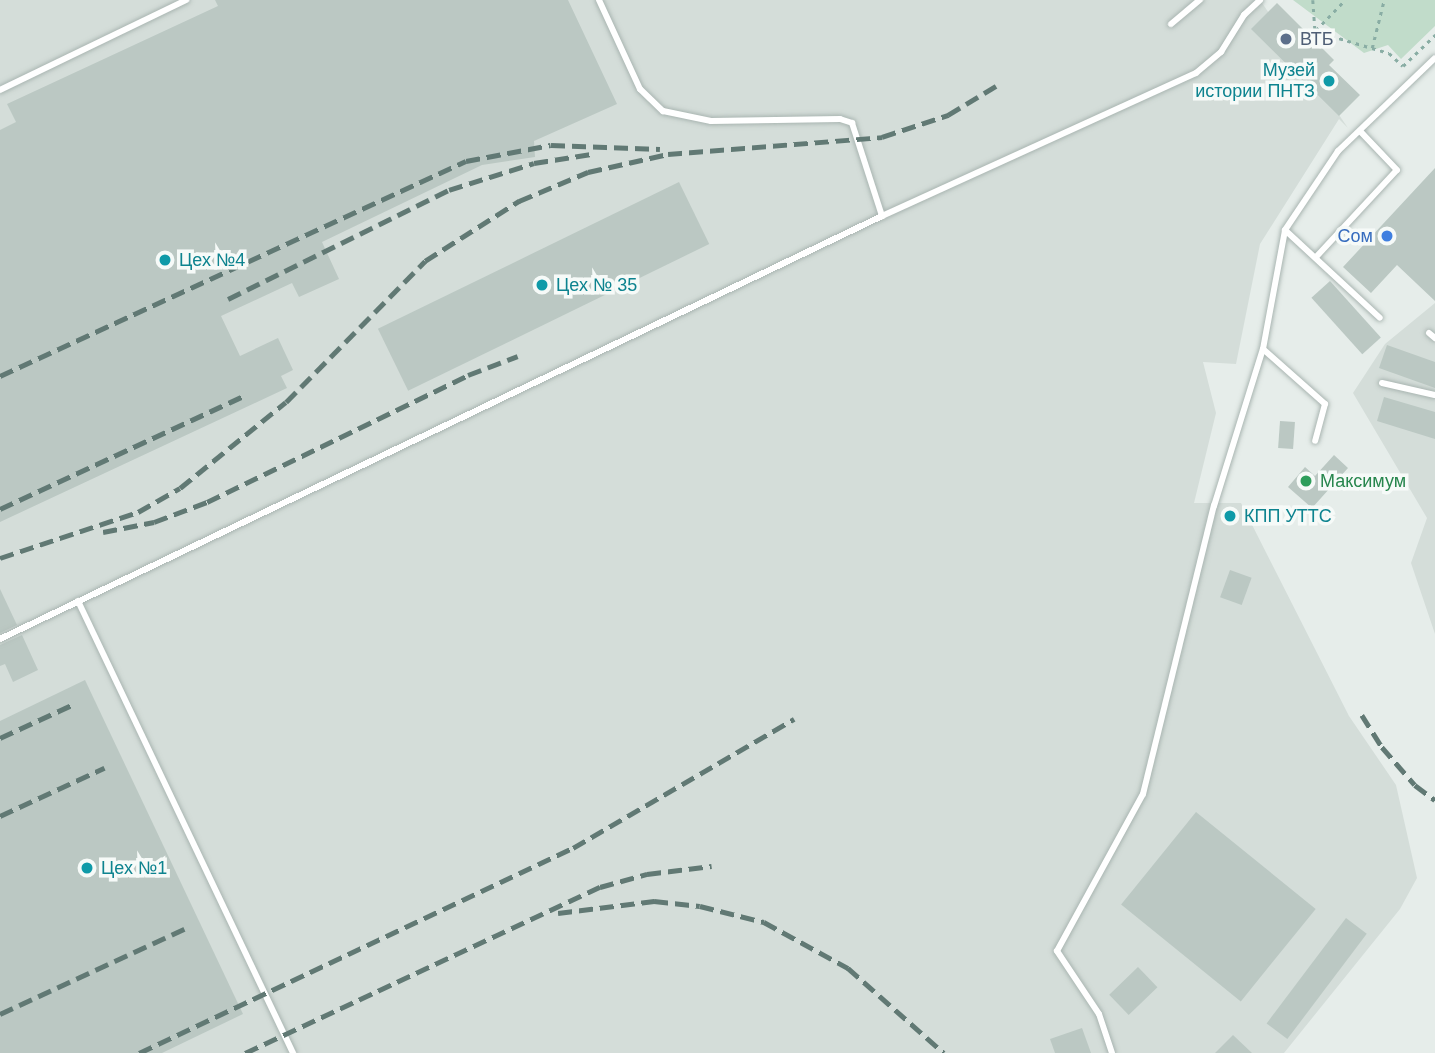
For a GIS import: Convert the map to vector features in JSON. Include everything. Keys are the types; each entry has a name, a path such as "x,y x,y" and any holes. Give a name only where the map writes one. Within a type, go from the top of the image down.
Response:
{"lane":[{"path":"0,90 186,0"},
{"path":"598,0 640,89 663,111 711,121 840,119 852,124 882,216"},
{"path":"1171,24 1200,0"},
{"path":"0,639 882,216 1196,73 1222,52 1244,15 1260,0"},
{"path":"1112,1053 1099,1013 1057,951 1143,794 1214,506 1263,349 1285,230 1338,151 1435,58"},
{"path":"1317,257 1397,170 1360,131"},
{"path":"1285,230 1380,318"},
{"path":"1263,349 1325,404 1315,441"},
{"path":"1382,383 1435,396"},
{"path":"78,601 293,1053"}],"path":[{"path":"1313,0 1315,31"},
{"path":"1315,31 1345,0"},
{"path":"1372,48 1384,0"},
{"path":"1315,31 1389,53 1403,66 1435,35"}],"shaded area":[{"path":"0,0 1260,0 1348,128 1339,119 1260,244 1236,364 1203,362 1216,413 1194,503 1241,503 1349,716 1396,785 1417,878 1400,909 1284,1053 0,1053"},
{"path":"1435,303 1435,634 1411,563 1427,518 1353,393 1385,344"}],"green space":[{"path":"1293,0 1435,0 1435,26 1401,59 1388,45 1364,53"}],"building":[{"name":"Цех №4","path":"215,0 568,0 617,104 534,141 535,157 482,165 322,242 339,279 299,297 292,283 221,316 240,356 278,338 293,370 281,376 287,388 0,522 0,130 16,122 7,104 218,6"},
{"path":"1277,3 1334,60 1329,65 1360,95 1339,116 1251,29"},
{"path":"1435,168 1435,301 1397,265 1371,293 1343,267"},
{"name":"Цех № 35","path":"679,182 709,244 408,391 378,329"},
{"path":"1330,281 1381,337 1362,354 1311,298"},
{"path":"1387,345 1435,362 1435,388 1379,368"},
{"path":"1384,397 1435,412 1435,439 1377,421"},
{"path":"1280,421 1295,422 1293,449 1278,448"},
{"path":"1334,455 1348,468 1312,508 1288,487 1305,467 1315,476"},
{"path":"1230,570 1252,578 1242,605 1220,597"},
{"path":"0,589 17,625 0,633"},
{"path":"22,635 38,670 13,682 5,664 0,666 0,645"},
{"name":"Цех №1","path":"85,680 243,1014 162,1053 0,1053 0,721"},
{"path":"1196,812 1316,909 1241,1001 1121,904"},
{"path":"1346,918 1367,934 1287,1039 1267,1023"},
{"path":"1138,967 1157,987 1129,1015 1109,995"},
{"path":"1082,1028 1091,1053 1055,1053 1050,1039"},
{"path":"1233,1035 1252,1053 1215,1053"}],"railway":[{"path":"0,558 138,512 180,488 286,402 425,261 519,201 588,172 668,154 882,137 948,115 999,84"},
{"path":"0,376 466,161 551,145 660,149"},
{"path":"228,299 449,190 534,163 591,154"},
{"path":"103,532 154,522 207,502 468,375 518,356"},
{"path":"0,509 246,395"},
{"path":"0,738 74,704"},
{"path":"1362,715 1382,747 1415,785 1435,800"},
{"path":"139,1053 573,848 794,719"},
{"path":"0,816 104,768"},
{"path":"245,1053 600,887 647,874 712,866"},
{"path":"558,913 654,901 700,906 764,922 848,968 944,1053"},
{"path":"0,1014 186,928"}],"place":[{"name":"ВТБ","path":"1286,39"},
{"name":"Музей истории ПНТЗ","path":"1329,81"},
{"name":"Сом","path":"1387,236"},
{"name":"Цех №4","path":"165,260"},
{"name":"Цех № 35","path":"542,285"},
{"name":"Максимум","path":"1306,481"},
{"name":"КПП УТТС","path":"1230,516"},
{"name":"Цех №1","path":"87,868"}]}
